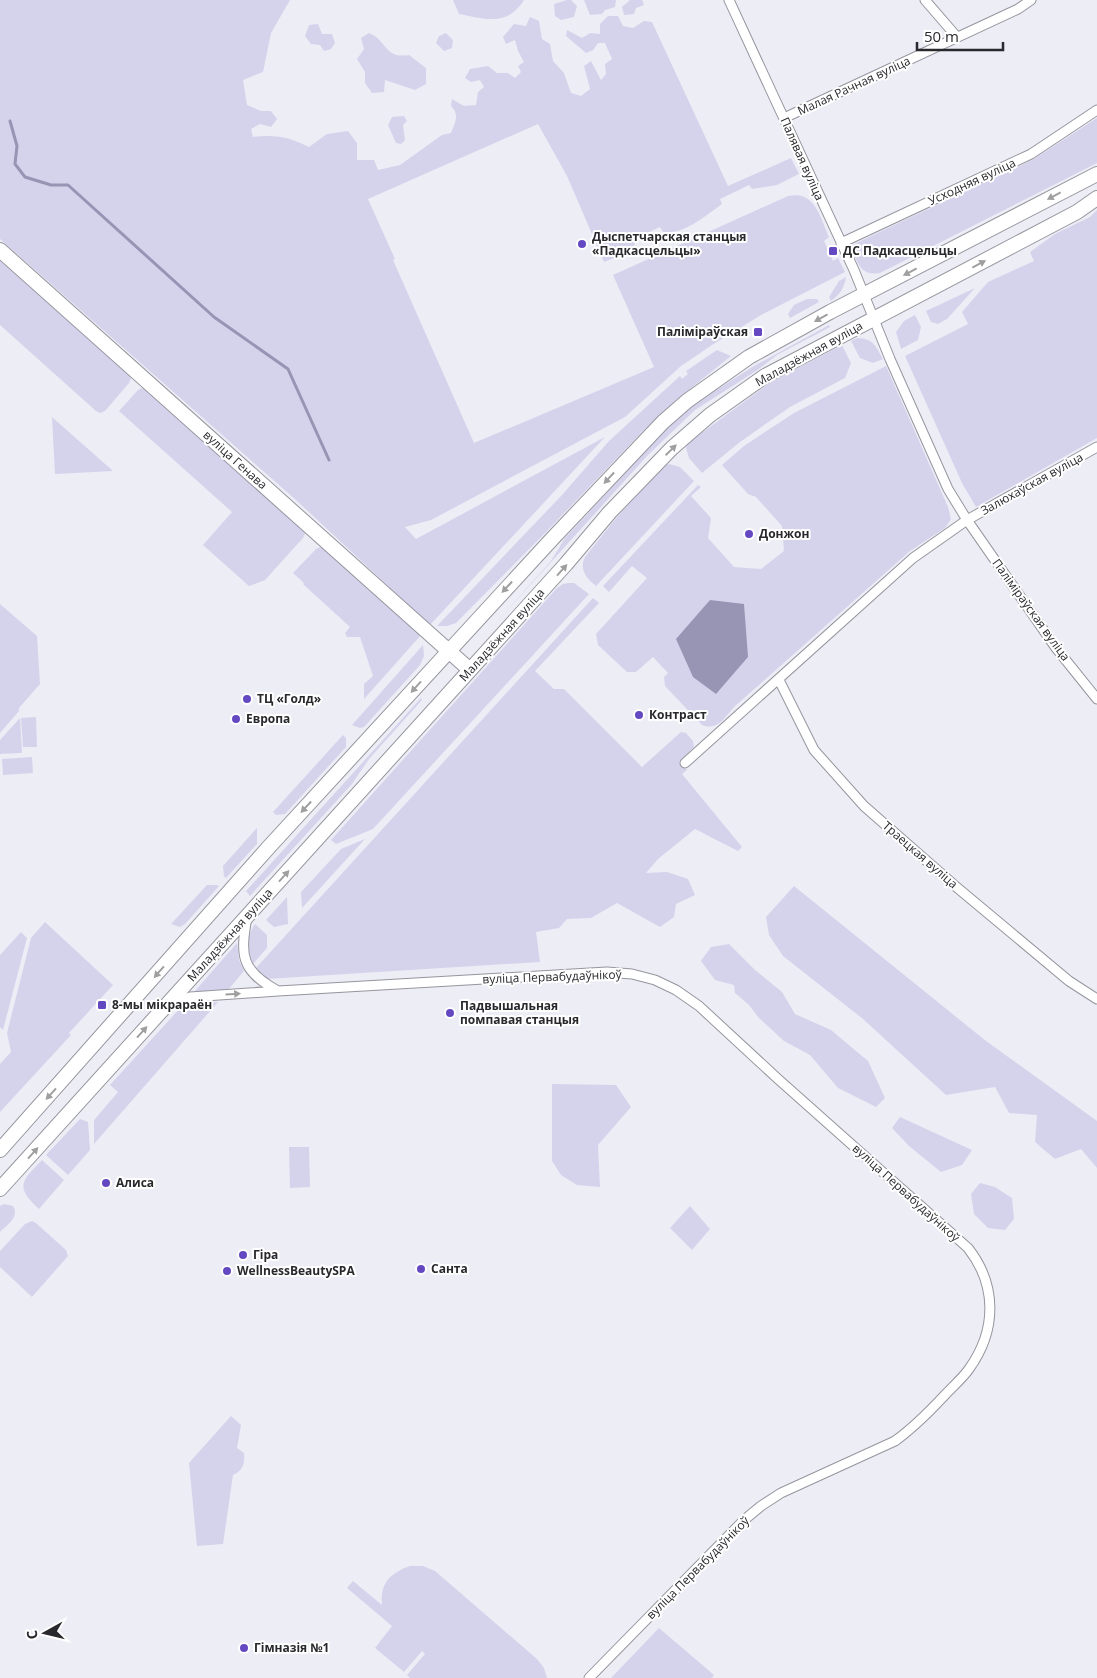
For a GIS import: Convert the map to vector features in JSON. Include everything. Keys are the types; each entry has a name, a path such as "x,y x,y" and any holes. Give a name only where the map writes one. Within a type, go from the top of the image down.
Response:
{"main road":[{"name":"Маладзёжная вуліца","path":"0,1150 268,848 448,651 663,422 687,401 749,357 1097,174"},
{"name":"Маладзёжная вуліца","path":"0,1189 566,564 610,512 672,448 710,415 765,376 1077,212 1097,198"},
{"name":"вуліца Генава","path":"0,250 470,670"}],"street":[{"name":"Палявая вуліца","path":"729,0 874,319"},
{"path":"925,0 957,37"},
{"name":"Малая Рачная вуліца","path":"784,118 1018,9 1031,0"},
{"name":"Усходняя вуліца","path":"841,243 1031,154 1097,110"},
{"name":"Паліміраўская вуліца","path":"874,319 948,489 967,520 1056,648 1097,699"},
{"name":"Залюхаўская вуліца","path":"967,520 1097,447"},
{"path":"685,763 913,558 967,520"},
{"name":"Траецкая вуліца","path":"779,680 814,750 864,806 954,885 1069,981 1097,999"},
{"path":"248,916 242,943 250,970 261,982 278,991"},
{"name":"вуліца Первабудаўнікоў","path":"168,1004 190,997 607,972 632,974 655,980 676,990 699,1006 968,1248 978,1262 986,1280 990,1302 990,1322 984,1342 969,1369 912,1429 895,1441 781,1493 744,1520 589,1678"}],"shaded area":[{"path":"0,0 290,0 271,33 263,72 243,80 247,105 261,111 271,111 277,119 271,127 260,124 251,129 253,137 282,137 309,147 327,134 348,131 357,143 357,160 374,160 378,170 400,165 442,135 451,133 456,116 451,106 452,99 464,106 476,105 478,92 484,87 480,80 471,82 465,78 470,69 488,66 497,73 508,73 515,78 521,72 518,66 524,62 515,40 506,44 503,37 514,24 526,26 530,17 539,21 542,39 550,44 553,61 564,73 571,93 581,96 590,89 584,66 591,61 601,80 606,74 605,64 612,59 605,43 598,43 593,50 586,53 566,36 567,30 582,38 590,33 600,34 600,24 608,16 618,16 623,26 633,28 644,21 652,22 728,186 791,158 799,174 777,185 752,189 749,185 720,199 722,204 694,224 679,231 671,232 663,232 660,227 634,239 635,244 629,252 604,262 567,176 538,124 368,199 474,443 654,367 613,275 788,196 797,195 805,197 815,207 829,237 824,241 833,261 838,258 845,272 761,315 712,345 681,366 625,417 431,520 405,527 416,539 605,437 430,625 296,500 0,239"},
{"path":"453,0 524,0 517,9 503,18 487,19 459,14"},
{"path":"571,0 577,6 574,17 561,20 555,16 554,4"},
{"path":"584,0 616,0 615,7 605,10 602,14 590,15"},
{"path":"630,0 642,0 644,5 636,8 634,14 624,15 622,7"},
{"path":"318,24 322,34 332,34 335,43 331,49 324,51 320,45 311,44 305,36 309,25"},
{"path":"369,33 380,40 390,52 401,56 409,55 426,68 426,84 415,90 385,80 384,92 372,93 365,83 365,72 357,59 364,49 361,38"},
{"path":"446,33 453,40 452,48 444,51 436,43 439,36"},
{"path":"404,116 407,121 403,125 405,140 401,144 396,143 388,125 392,117"},
{"path":"1097,118 1097,163 880,273 868,273 860,267 850,246 1034,159"},
{"path":"1097,210 1097,438 976,507 962,483 905,356 968,324 962,312 988,282 1034,261 1030,252 1055,234 1090,217"},
{"path":"0,258 129,374 131,378 129,383 105,411 100,413 96,411 0,325"},
{"path":"846,277 841,291 831,301 829,297 839,281"},
{"path":"975,288 947,319 938,324 931,322 926,311"},
{"path":"807,299 817,299 819,302 790,318 788,314 794,305"},
{"path":"915,315 921,327 918,340 901,349 896,332 904,321"},
{"path":"829,325 830,327 777,355 756,371 695,410 648,455 493,626 551,561 565,538 668,427 691,406 754,366"},
{"path":"857,338 871,341 883,359 873,363 860,358 851,341"},
{"path":"842,345 851,363 845,378 790,407 740,442 702,473 689,458 686,448 688,443 771,382"},
{"path":"717,350 731,356 676,400 642,432 456,623 447,626 437,626 562,495 609,441 680,376 682,379 688,374 686,371"},
{"path":"886,366 948,507 951,519 945,528 910,551 734,707 717,725 702,725 665,686 664,677 668,673 653,657 636,672 627,672 598,645 596,634 647,578 632,566 609,592 603,586 698,485 701,487 691,496 711,518 708,538 734,567 761,569 784,551 782,526 756,497 748,494 722,465 744,446 794,413","holes":["710,600 693,677 695,619"]},
{"path":"142,388 146,389 303,530 305,534 303,538 265,580 249,586 203,545 232,512 119,411"},
{"path":"52,417 113,471 55,474"},
{"path":"669,464 680,467 694,481 596,586 584,573 583,561 585,557 617,517 664,466"},
{"path":"320,547 421,635 364,699 364,684 373,676 360,637 347,637 345,633 350,627 293,573"},
{"path":"568,583 574,583 589,594 373,829 336,844 331,840 557,588"},
{"path":"593,598 599,603 535,671 554,689 564,689 642,767 681,732 686,733 693,741 694,747 679,762 687,770 682,774 742,847 738,851 695,829 658,859 646,873 667,872 688,879 695,895 676,904 674,917 660,927 617,903 591,918 567,919 559,928 536,932 540,962 266,979 255,969"},
{"path":"710,600 744,604 748,657 716,694 693,677 676,639"},
{"path":"0,604 37,636 40,684 0,733"},
{"path":"423,645 424,656 420,665 364,727 360,728 352,725"},
{"path":"421,698 422,700 369,759 352,784 250,896 246,891"},
{"path":"36,717 37,747 23,747 21,718"},
{"path":"20,718 22,753 0,754 0,740"},
{"path":"343,735 346,738 346,747 285,814 276,815 273,812"},
{"path":"32,757 33,773 3,775 2,759"},
{"path":"257,828 257,844 226,878 223,866"},
{"path":"365,839 302,908 301,892 341,849"},
{"path":"207,885 219,886 185,924 180,927 171,924"},
{"path":"794,886 986,1041 1097,1121 1097,1168 1081,1149 1055,1159 1035,1142 1037,1115 1009,1113 995,1087 946,1095 863,1019 783,956 769,935 766,917"},
{"path":"287,897 288,924 274,927 266,920"},
{"path":"45,922 113,985 69,1033 71,1035 0,1112 0,1064 11,1052 7,1033 31,938"},
{"path":"255,924 267,935 267,948 253,964 248,944"},
{"path":"21,932 27,938 3,1030 0,1027 0,955"},
{"path":"237,943 239,960 244,971 228,990 194,992"},
{"path":"729,944 755,970 782,992 795,1014 831,1030 868,1061 885,1098 876,1107 838,1088 810,1055 784,1041 759,1018 749,1005 735,993 734,985 715,980 701,961 711,947"},
{"path":"218,1002 94,1144 94,1120 118,1092 110,1085 182,1006 190,1003"},
{"path":"552,1084 616,1085 631,1107 598,1145 600,1187 577,1185 561,1175 552,1161"},
{"path":"900,1117 972,1150 962,1165 941,1172 909,1146 892,1128"},
{"path":"80,1119 88,1122 90,1150 68,1175 46,1155"},
{"path":"289,1147 309,1147 310,1187 290,1188"},
{"path":"42,1160 64,1180 39,1209 26,1195 24,1184 30,1173"},
{"path":"980,1183 995,1187 1012,1198 1014,1219 1005,1230 988,1228 974,1214 971,1194"},
{"path":"4,1204 13,1206 15,1214 12,1220 0,1232 0,1206"},
{"path":"690,1206 710,1229 692,1250 670,1228"},
{"path":"32,1221 66,1250 68,1256 32,1297 0,1267 0,1251 25,1224"},
{"path":"231,1416 241,1425 237,1448 244,1453 244,1460 241,1469 233,1475 223,1544 197,1546 189,1463"},
{"path":"410,1566 423,1566 435,1571 537,1659 544,1668 547,1678 410,1678 407,1675 425,1654 422,1651 404,1672 375,1648 392,1626 347,1588 353,1581 382,1605 383,1591 388,1580 397,1572"},
{"path":"659,1628 714,1675 712,1678 611,1678"}],"waterway":[{"path":"10,121 17,146 15,164 25,177 51,185 68,185 214,317 288,369 329,460"}],"place":[{"name":"Дыспетчарская станцыя «Падкасцельцы»","path":"582,244"},
{"name":"ДС Падкасцельцы","path":"833,251"},
{"name":"Паліміраўская","path":"758,332"},
{"name":"Донжон","path":"749,534"},
{"name":"ТЦ «Голд»","path":"247,699"},
{"name":"Контраст","path":"639,715"},
{"name":"Европа","path":"236,719"},
{"name":"8-мы мікрараён","path":"102,1005"},
{"name":"Падвышальная помпавая станцыя","path":"450,1013"},
{"name":"Алиса","path":"106,1183"},
{"name":"Гіра","path":"243,1255"},
{"name":"Санта","path":"421,1269"},
{"name":"WellnessBeautySPA","path":"227,1271"},
{"name":"Гімназія №1","path":"244,1648"}]}
